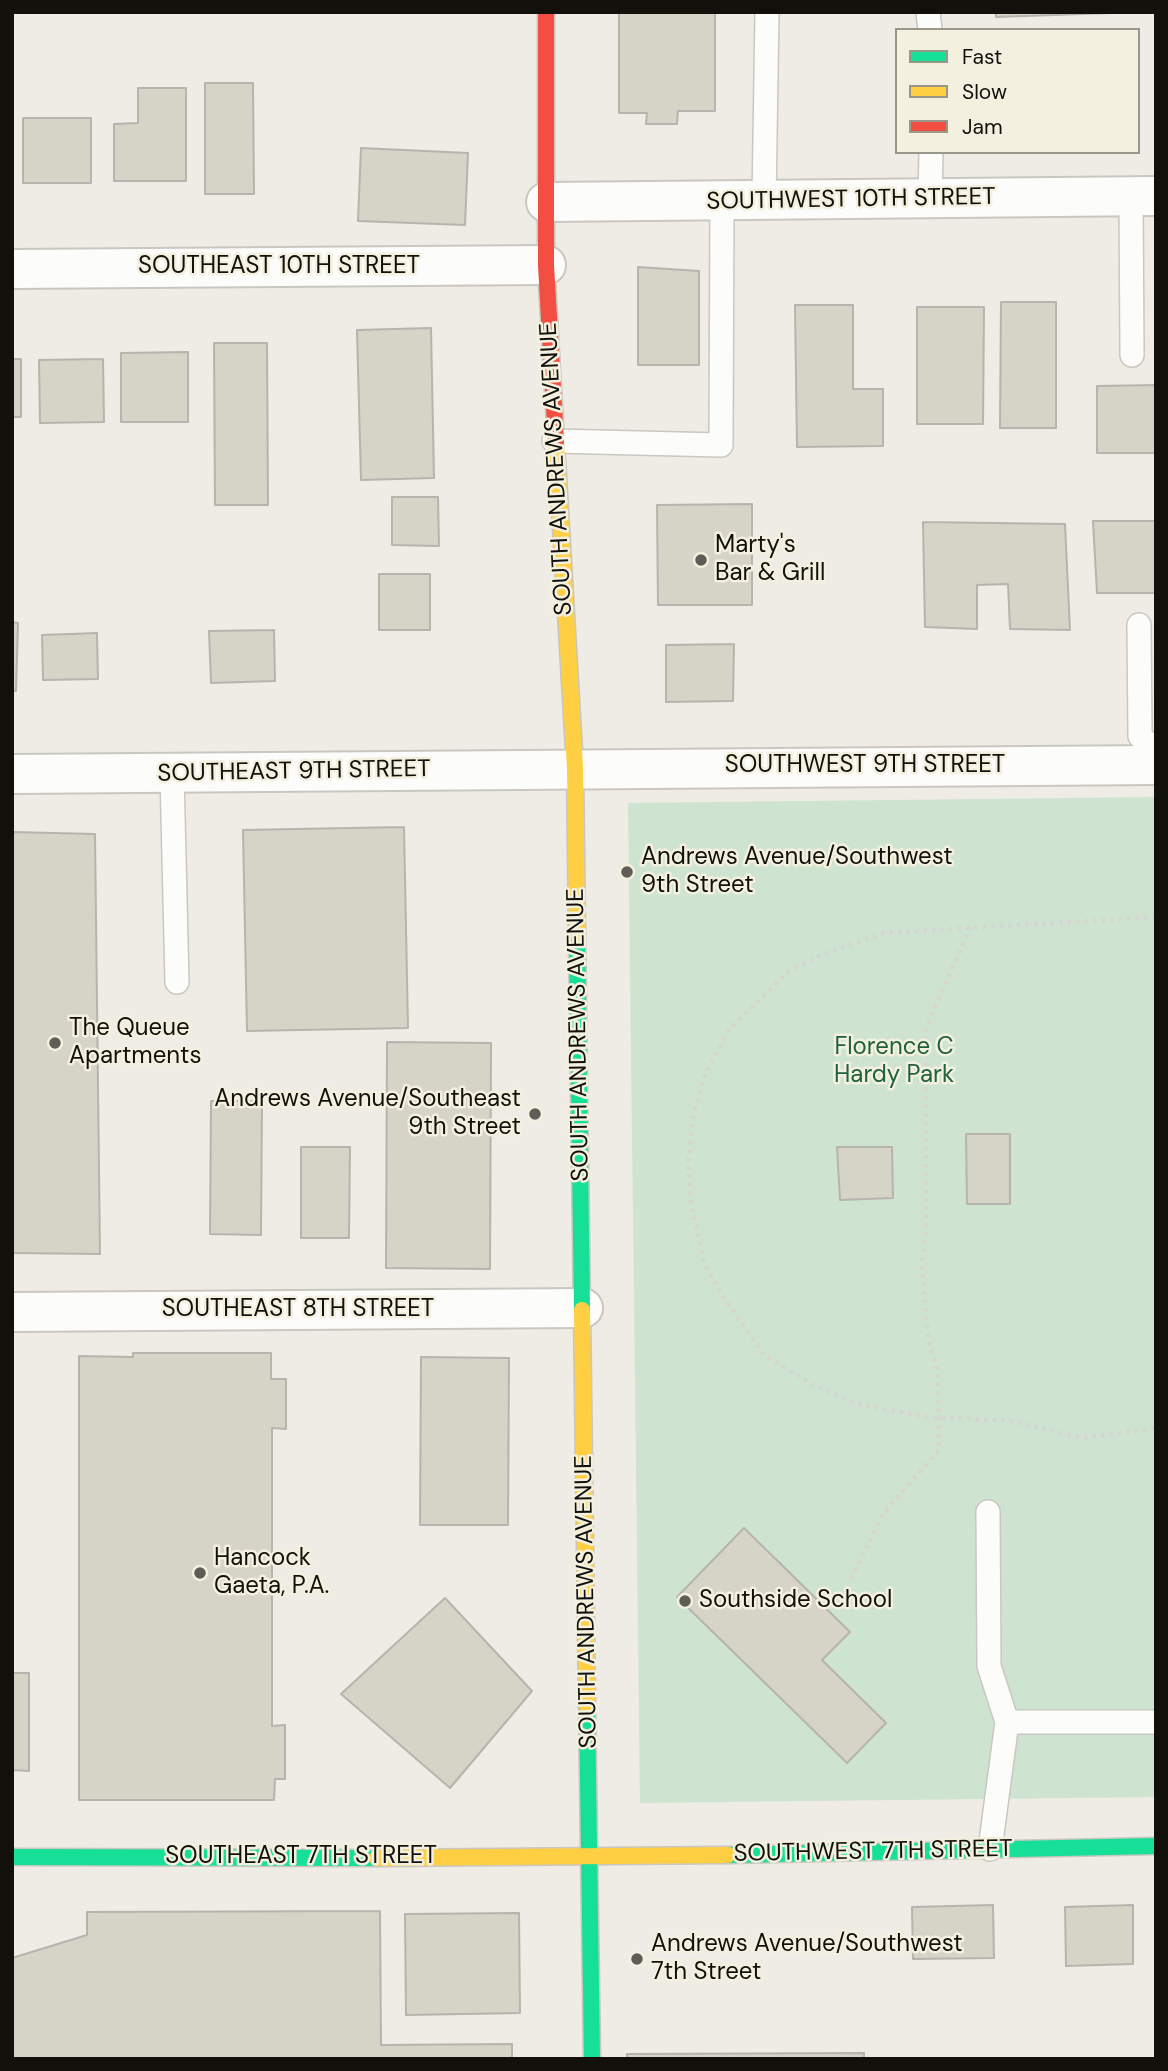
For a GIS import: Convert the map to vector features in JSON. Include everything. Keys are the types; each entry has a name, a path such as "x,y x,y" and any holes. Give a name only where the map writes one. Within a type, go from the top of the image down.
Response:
{"main road":[{"name":"SOUTH ANDREWS AVENUE","path":"546,12 546,265 554,441 575,768 592,2059"},
{"name":"SOUTHWEST 7TH STREET","path":"590,1858 1156,1846"},
{"name":"SOUTHEAST 7TH STREET","path":"12,1857 590,1858"}],"street":[{"name":"SOUTHWEST 10TH STREET","path":"546,202 1143,197"},
{"name":"SOUTHEAST 10TH STREET","path":"12,269 546,265"},
{"name":"SOUTHWEST 9TH STREET","path":"575,768 1156,765"},
{"name":"SOUTHEAST 9TH STREET","path":"12,774 575,768"},
{"name":"SOUTHEAST 8TH STREET","path":"12,1312 583,1308"}],"lane":[{"path":"764,201 767,12"},
{"path":"930,199 931,154"},
{"path":"1132,355 1143,197"},
{"path":"554,441 721,445 722,201"},
{"path":"1139,625 1140,736 1156,752"},
{"path":"172,774 177,982"},
{"path":"988,1512 989,1665 1007,1722 990,1849"},
{"path":"1007,1722 1156,1723"}],"path":[{"path":"1156,916 884,933 829,952 790,970 729,1029 703,1079 693,1119 688,1163 691,1202 704,1262 722,1296 764,1355 810,1383 857,1404 939,1419 1007,1420 1082,1438 1156,1428"},
{"path":"851,1579 883,1514 939,1450 938,1372 928,1339 922,1263 926,1229 926,1028 971,926"}],"green space":[{"name":"Florence C Hardy Park","path":"1156,797 1156,1797 640,1803 628,803"}],"building":[{"path":"619,12 715,12 715,111 678,111 677,124 646,124 647,113 619,113"},
{"path":"996,12 1141,12 996,17"},
{"path":"205,83 253,83 254,194 205,194"},
{"path":"138,88 186,88 186,181 114,181 114,124 138,123"},
{"path":"23,118 91,118 91,183 23,183"},
{"path":"361,148 468,153 465,225 358,221"},
{"path":"638,267 699,271 699,365 638,365"},
{"path":"1001,302 1056,302 1056,428 1000,428"},
{"path":"795,305 853,305 853,389 883,389 883,446 797,447"},
{"path":"917,307 984,307 983,424 917,424"},
{"path":"431,328 434,478 361,480 357,330"},
{"path":"214,343 267,343 268,505 215,505"},
{"path":"188,352 188,422 121,422 121,353"},
{"path":"12,359 21,359 21,417 12,417"},
{"path":"103,359 104,422 40,423 39,360"},
{"path":"1156,385 1156,453 1097,453 1097,386"},
{"path":"392,497 438,497 439,546 392,545"},
{"path":"752,504 752,605 658,605 657,505"},
{"path":"1093,521 1156,521 1156,593 1097,593"},
{"path":"923,522 1065,524 1070,630 1010,629 1008,584 977,585 977,629 925,627"},
{"path":"379,574 430,574 430,630 379,630"},
{"path":"12,622 18,623 16,691 12,691"},
{"path":"274,630 275,681 211,683 209,631"},
{"path":"97,633 98,679 43,680 42,635"},
{"path":"734,644 733,701 666,702 666,645"},
{"path":"404,827 408,1028 247,1031 243,830"},
{"name":"The Queue Apartments","path":"12,832 95,834 100,1254 12,1253"},
{"path":"387,1042 491,1043 490,1269 386,1268"},
{"path":"211,1101 262,1101 261,1235 210,1234"},
{"path":"966,1134 1010,1134 1010,1204 967,1204"},
{"path":"301,1147 350,1147 349,1238 301,1238"},
{"path":"837,1147 892,1147 893,1198 840,1200"},
{"path":"133,1353 271,1353 271,1379 286,1379 286,1429 272,1428 272,1726 285,1725 285,1779 275,1779 274,1800 79,1800 79,1356 133,1357"},
{"path":"421,1357 509,1358 508,1525 420,1525"},
{"path":"744,1528 850,1632 822,1660 886,1723 847,1763 677,1597"},
{"path":"445,1598 532,1691 450,1788 341,1694"},
{"path":"12,1673 29,1673 29,1771 12,1770"},
{"path":"993,1905 994,1958 913,1959 912,1907"},
{"path":"1133,1905 1133,1964 1066,1966 1065,1907"},
{"path":"380,1911 381,2045 512,2044 512,2059 12,2059 12,1958 87,1935 87,1912"},
{"path":"519,1913 520,2013 406,2015 405,1914"},
{"path":"864,2053 864,2059 627,2059 627,2054"}],"traffic: fast":[{"path":"577,934 582,1310"},
{"path":"587,1706 592,2059"},
{"path":"728,1855 1156,1846"},
{"path":"12,1857 377,1858"}],"traffic: slow":[{"path":"556,442 575,768 577,934"},
{"path":"582,1310 587,1706"},
{"path":"377,1858 728,1855"}],"traffic: jam":[{"path":"546,12 546,265 556,442"}],"place":[{"name":"Marty's Bar & Grill","path":"701,560"},
{"name":"Andrews Avenue/Southwest 9th Street","path":"627,872"},
{"name":"The Queue Apartments","path":"55,1043"},
{"name":"Andrews Avenue/Southeast 9th Street","path":"535,1114"},
{"name":"Hancock Gaeta, P.A.","path":"200,1573"},
{"name":"Southside School","path":"685,1601"},
{"name":"Andrews Avenue/Southwest 7th Street","path":"637,1959"}]}
